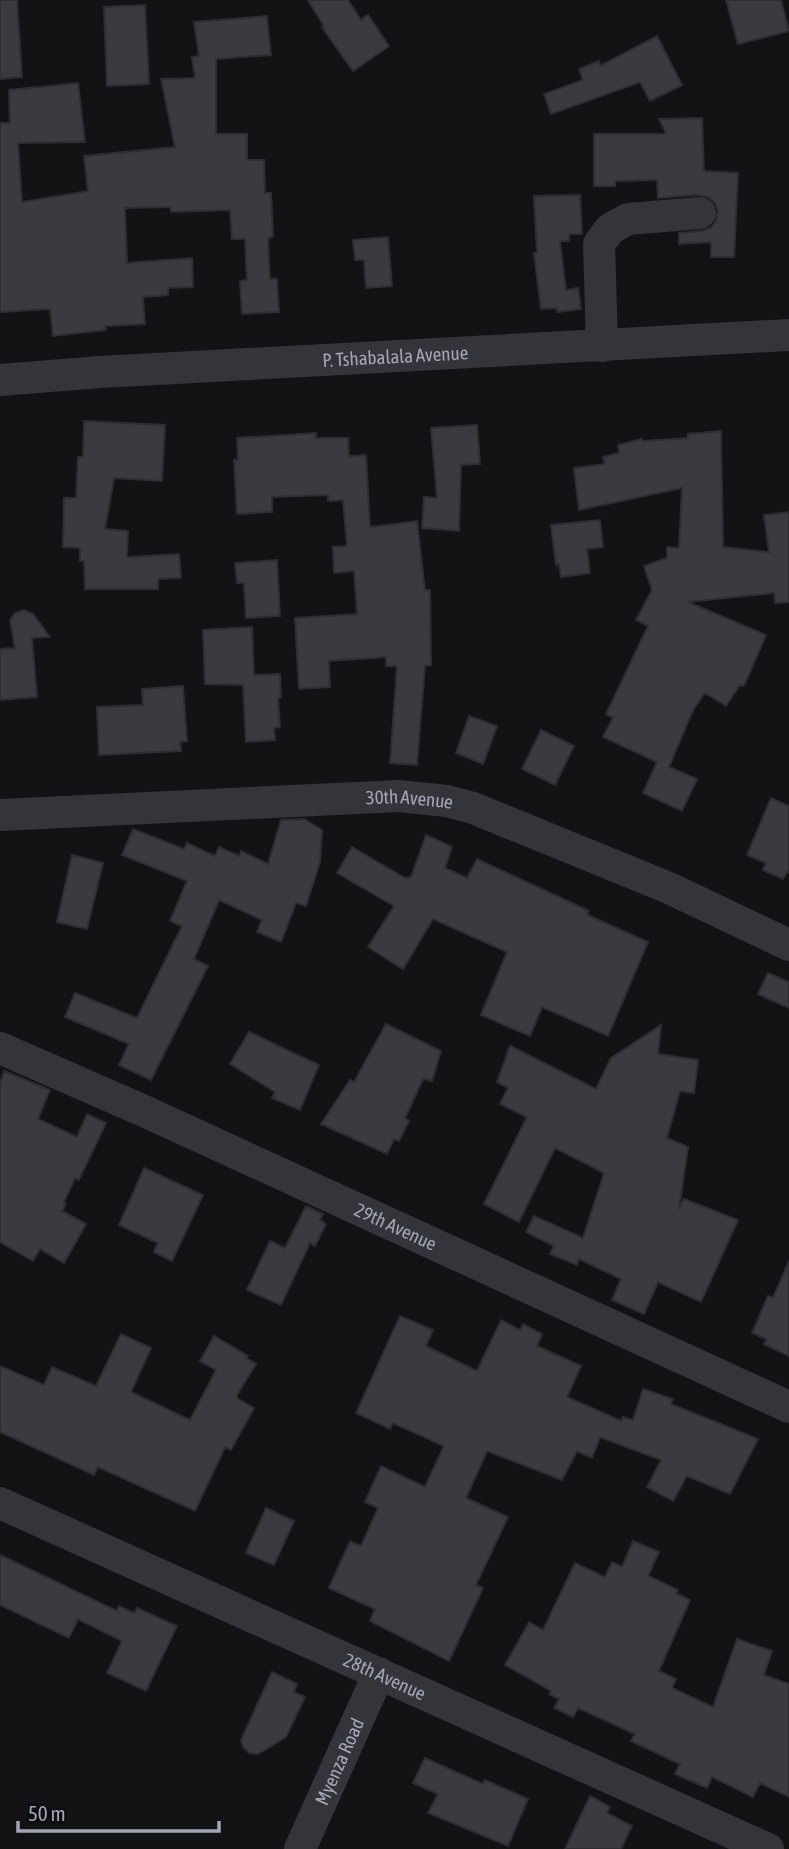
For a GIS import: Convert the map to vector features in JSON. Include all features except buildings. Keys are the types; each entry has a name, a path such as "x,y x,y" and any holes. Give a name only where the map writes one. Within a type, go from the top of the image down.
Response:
{"street":[{"path":"602,346 599,244 610,229 628,219 700,213"},
{"name":"P. Tshabalala Avenue","path":"0,380 100,372 789,335"},
{"name":"30th Avenue","path":"0,815 398,796 447,801 524,828 669,888 789,945"},
{"name":"29th Avenue","path":"0,1048 789,1407"},
{"name":"28th Avenue","path":"0,1503 768,1849"},
{"name":"Myenza Road","path":"300,1849 379,1673"}]}
